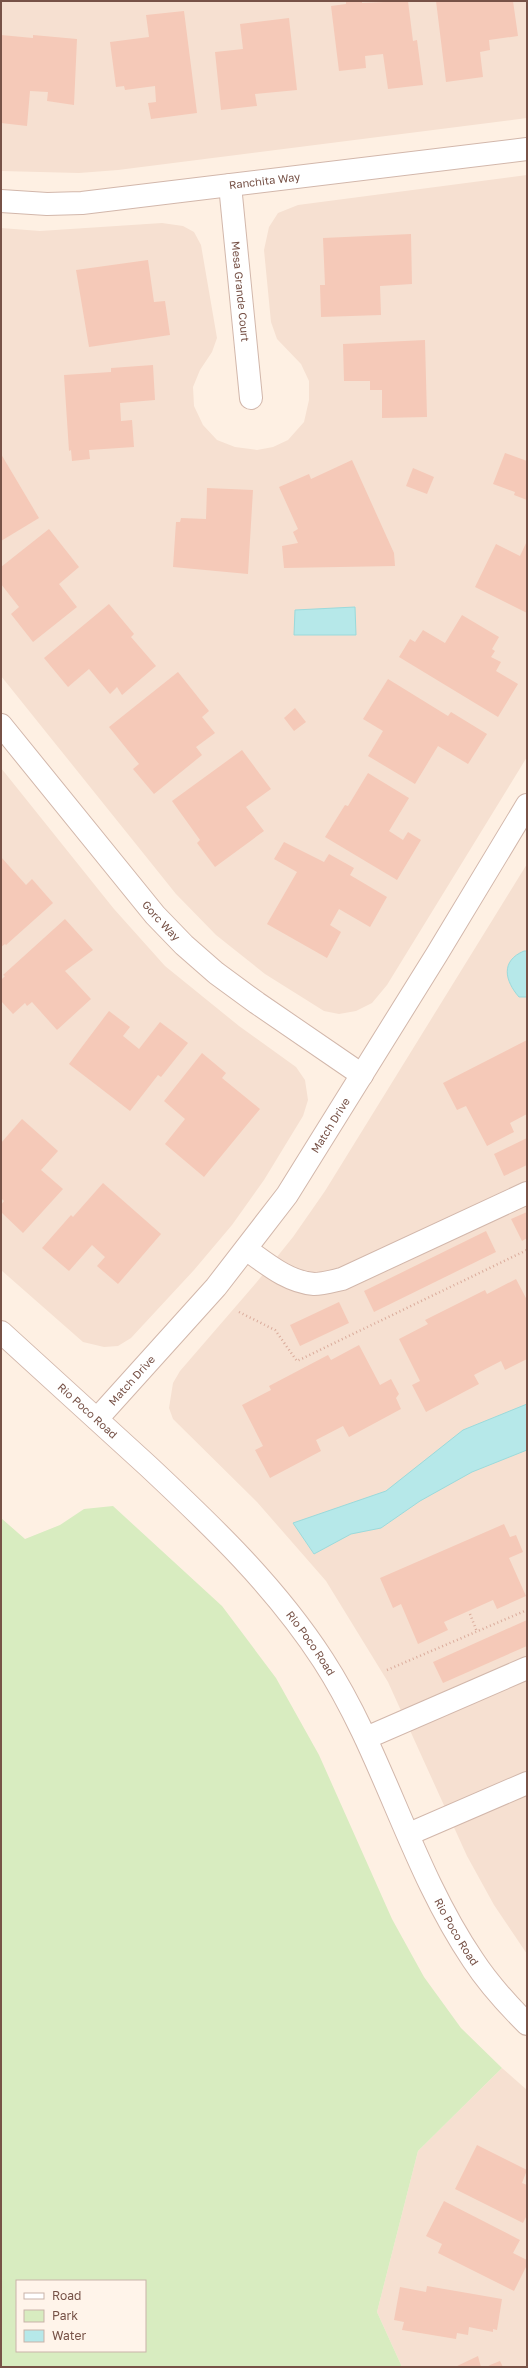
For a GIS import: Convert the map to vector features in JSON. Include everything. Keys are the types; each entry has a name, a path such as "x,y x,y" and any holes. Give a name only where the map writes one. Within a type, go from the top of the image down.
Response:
{"street":[{"name":"Ranchita Way","path":"1,202 82,203 527,149"},
{"name":"Mesa Grande Court","path":"230,185 251,398"},
{"name":"Gorc Way","path":"1,725 155,915 184,945 216,973 257,1003 362,1075"},
{"name":"Match Drive","path":"97,1419 216,1287 287,1195 527,805"},
{"path":"246,1249 274,1269 295,1280 315,1284 342,1279 527,1193"},
{"name":"Rio Poco Road","path":"1,1332 97,1419 238,1552 283,1603 323,1660 366,1738 435,1894 473,1960 511,2008 527,2024"},
{"path":"366,1738 527,1668"},
{"path":"409,1834 526,1786"}],"path":[{"path":"239,1312 276,1330 297,1361 527,1250"},
{"path":"387,1670 527,1610"},
{"path":"470,1614 477,1632"}],"shaded area":[{"path":"1,1 527,1 527,118 118,170 79,173 1,171"},
{"path":"527,175 527,757 387,985 372,1003 356,1011 339,1014 324,1011 265,974 216,935 176,894 1,676 1,228 40,231 162,223 183,226 194,232 201,245 217,338 212,352 200,370 193,387 194,406 203,425 217,440 235,447 257,450 273,447 288,440 304,422 309,400 309,381 301,364 277,339 271,322 264,250 269,227 278,213 298,205"},
{"path":"1,768 114,909 165,966 239,1026 296,1067 305,1080 308,1100 303,1116 264,1180 232,1225 194,1270 131,1338 118,1346 104,1347 83,1342 1,1270"},
{"path":"527,864 527,1954 494,1905 467,1856 388,1682 326,1581 257,1502 173,1419 169,1408 173,1383 180,1371 256,1283 293,1237 325,1191"},
{"path":"502,2068 527,2090 527,2367 402,2367 377,2312 418,2151"}],"green space":[{"path":"113,1506 222,1606 276,1678 319,1755 392,1919 424,1977 461,2028 502,2068 418,2151 377,2312 402,2367 1,2367 1,1518 25,1539 60,1525 84,1509"}],"water":[{"path":"355,607 356,635 294,635 295,610"},
{"path":"527,951 527,997 519,997 510,984 507,972 511,960 516,955"},
{"path":"527,1404 527,1450 472,1472 420,1501 381,1528 351,1534 314,1554 293,1523 386,1491 463,1430"}],"building":[{"path":"346,1 362,1 362,3 408,1 413,41 417,40 423,85 388,89 383,54 365,56 366,68 339,71 331,6 346,4"},
{"path":"436,1 513,1 518,36 489,40 490,50 480,52 483,77 446,82"},
{"path":"184,11 197,113 151,119 148,103 156,102 155,86 125,90 124,86 116,87 110,42 149,37 146,15"},
{"path":"289,18 297,90 255,94 257,106 221,110 215,52 243,49 240,24"},
{"path":"1,35 33,38 33,35 77,39 74,105 47,101 48,92 30,91 27,126 1,123"},
{"path":"411,234 412,284 380,286 381,315 321,317 320,285 325,285 323,238"},
{"path":"148,260 154,302 165,301 170,335 89,347 76,270"},
{"path":"425,340 427,417 382,418 382,390 370,390 370,381 344,381 343,344"},
{"path":"153,365 155,400 120,403 121,421 132,420 134,447 89,450 90,459 72,461 71,450 69,451 64,375 111,372 111,368"},
{"path":"505,453 527,461 527,500 514,495 515,492 493,484"},
{"path":"1,454 39,518 1,541"},
{"path":"352,460 394,553 395,566 284,568 282,546 298,543 293,532 298,529 279,487 309,474 311,479"},
{"path":"413,468 434,477 427,494 406,486"},
{"path":"207,488 253,490 248,574 173,567 176,522 180,522 181,518 206,519"},
{"path":"49,529 79,567 59,584 77,607 33,642 11,614 19,607 1,584 1,567"},
{"path":"527,541 527,613 475,587 496,544 520,556"},
{"path":"109,604 134,634 131,637 156,666 122,695 117,687 110,694 89,669 68,687 44,658"},
{"path":"462,615 499,637 492,649 495,651 491,657 501,662 496,671 518,684 498,717 399,657 410,639 415,642 423,630 445,643"},
{"path":"178,672 209,711 202,717 215,733 196,747 202,755 154,794 133,769 139,764 109,727"},
{"path":"388,679 448,716 451,712 487,734 468,764 438,746 415,784 368,756 383,731 363,719"},
{"path":"295,708 306,722 294,731 284,718"},
{"path":"242,750 271,789 246,807 264,831 215,867 197,843 200,840 172,801"},
{"path":"368,773 409,798 389,831 403,840 408,832 421,840 397,880 325,837 345,805 348,806"},
{"path":"284,842 324,862 329,854 354,868 350,875 387,897 370,927 339,909 330,925 341,932 327,958 267,924 297,872 274,859"},
{"path":"1,857 26,885 32,879 53,903 6,945 5,944 1,947"},
{"path":"65,919 93,950 65,971 91,999 57,1030 32,1002 27,1006 25,1003 13,1014 1,1001 1,980 5,976 3,975"},
{"path":"109,1011 130,1027 123,1036 139,1049 160,1022 188,1043 161,1077 158,1075 130,1111 69,1064"},
{"path":"527,1040 527,1114 510,1123 514,1132 487,1146 466,1106 457,1110 443,1083"},
{"path":"202,1053 226,1073 222,1078 260,1109 204,1177 165,1144 185,1119 164,1101"},
{"path":"22,1119 58,1151 41,1170 63,1189 23,1233 1,1212 1,1205 4,1201 1,1198 1,1143"},
{"path":"527,1138 527,1165 504,1176 494,1154"},
{"path":"103,1183 161,1234 118,1284 97,1266 105,1257 92,1245 69,1271 42,1248 71,1215 73,1217"},
{"path":"527,1212 527,1238 522,1241 511,1219"},
{"path":"486,1231 496,1252 374,1312 364,1291"},
{"path":"516,1279 527,1300 527,1359 505,1370 501,1361 474,1375 479,1384 426,1412 412,1385 420,1381 399,1339 428,1324 425,1320 485,1290 487,1294"},
{"path":"339,1302 349,1323 300,1346 290,1325"},
{"path":"359,1345 380,1385 391,1379 399,1394 396,1398 401,1409 349,1437 343,1426 316,1440 321,1451 270,1478 255,1450 263,1446 242,1405 271,1390 269,1386 328,1355 331,1360"},
{"path":"504,1524 510,1537 516,1535 523,1552 509,1558 526,1596 497,1609 493,1600 444,1622 448,1630 418,1644 401,1604 393,1608 380,1578"},
{"path":"527,1620 527,1646 443,1683 433,1662"},
{"path":"477,2145 527,2170 522,2183 527,2185 527,2215 523,2223 455,2189"},
{"path":"444,2201 520,2240 513,2253 527,2260 527,2265 514,2291 438,2253 442,2244 426,2236"},
{"path":"427,2286 502,2299 497,2330 493,2329 493,2332 469,2327 468,2335 457,2333 456,2339 402,2330 404,2322 394,2320 400,2287 426,2292"},
{"path":"478,2356 481,2367 455,2367"},
{"path":"500,2361 503,2367 487,2367 490,2365"}]}
